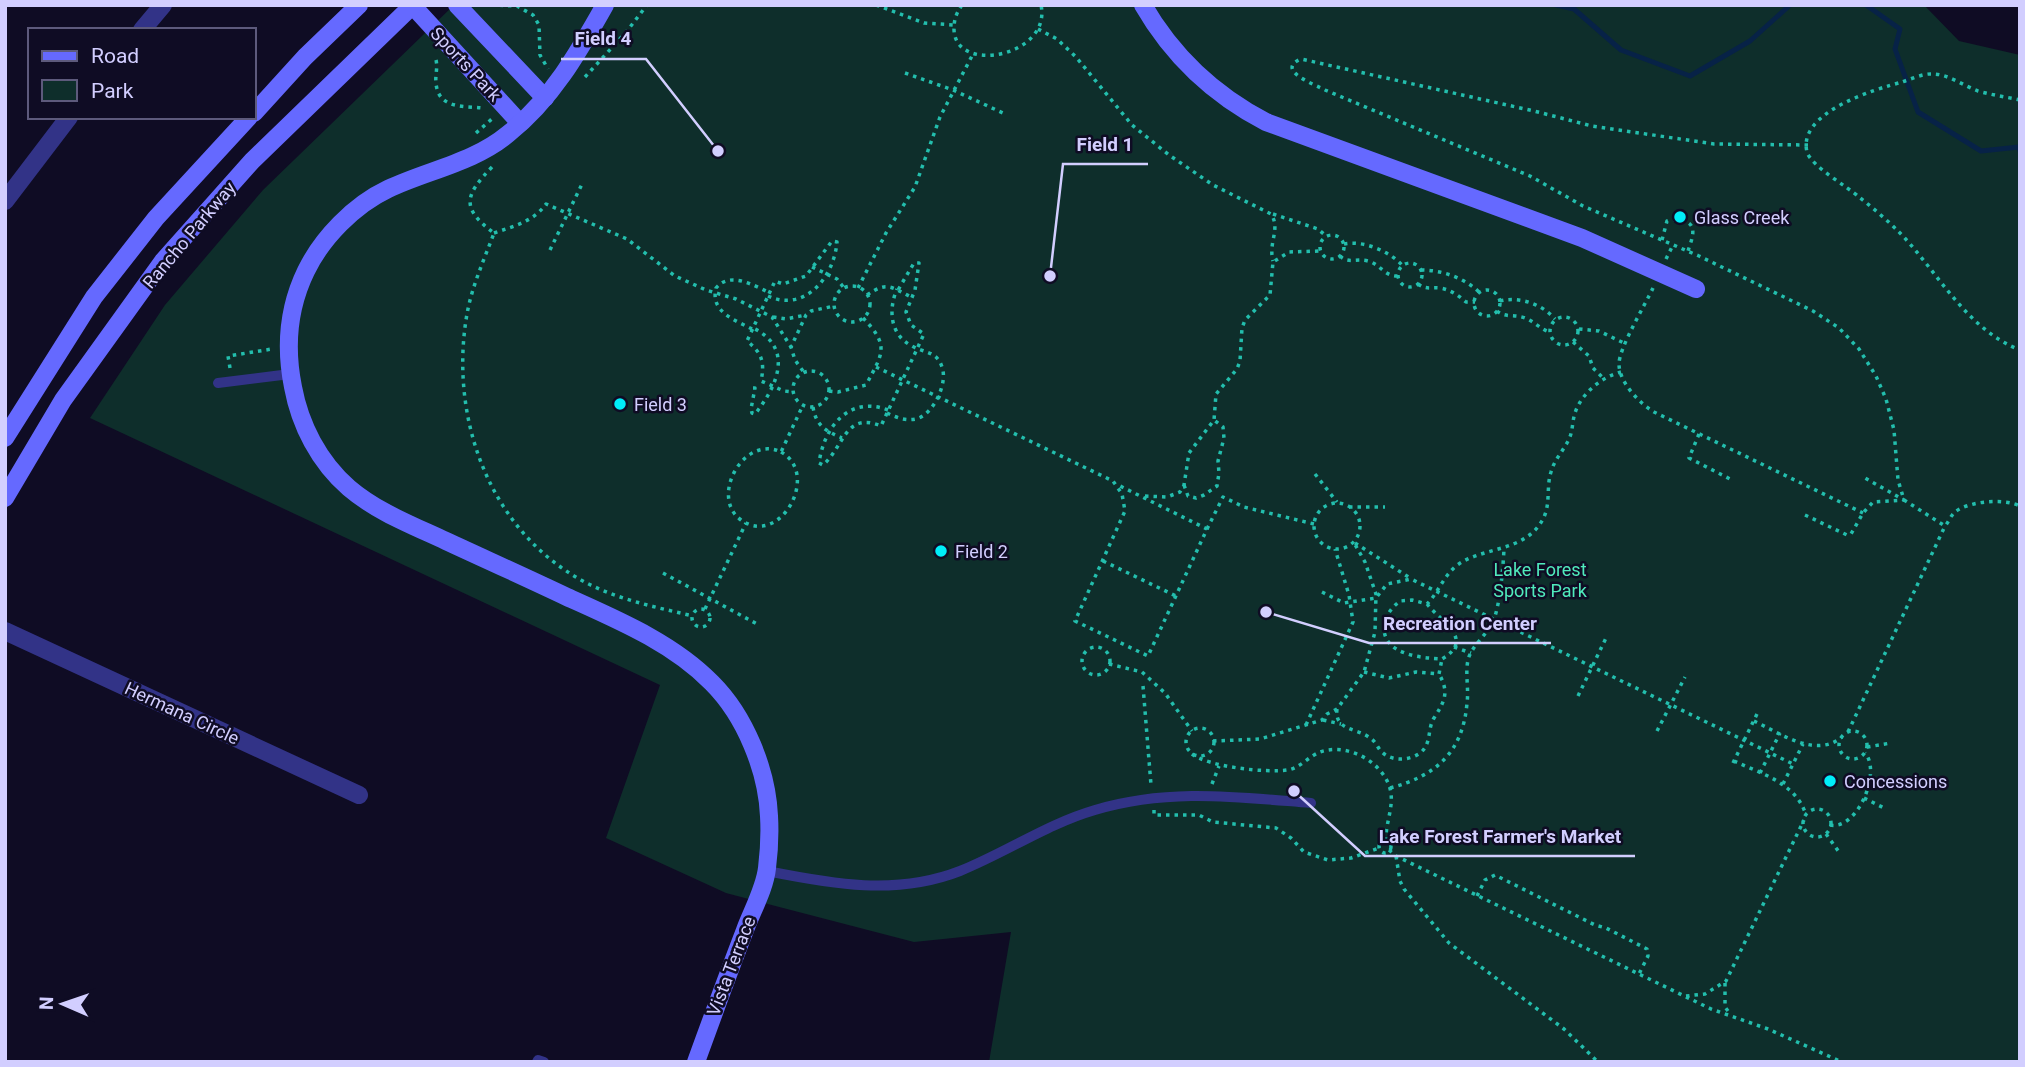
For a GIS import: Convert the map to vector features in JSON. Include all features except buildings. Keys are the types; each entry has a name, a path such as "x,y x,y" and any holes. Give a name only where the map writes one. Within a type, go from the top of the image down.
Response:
{"street":[{"path":"144,28 163,5"},
{"path":"256,111 305,57 359,5"},
{"name":"Sports Park","path":"412,5 520,123"},
{"name":"Rancho Parkway","path":"5,498 63,400 163,261 252,161 412,5"},
{"name":"Sports Park","path":"457,5 545,98"},
{"name":"Vista Terrace","path":"606,5 567,71 545,98 509,134 459,162 387,189 361,204 334,231 313,258 294,302 289,331 290,374 306,431 324,459 349,488 386,513 612,617 676,652 714,684 741,722 762,764 769,815 767,871 695,1062"},
{"path":"1143,5 1170,46 1189,68 1240,108 1266,122 1582,238 1696,289"},
{"path":"5,201 67,119"},
{"name":"Rancho Parkway","path":"5,438 102,287 156,218 247,119"},
{"name":"Hermana Circle","path":"5,631 359,795"}],"lane":[{"path":"218,383 290,374"},
{"path":"767,871 820,882 869,887 932,879 982,861 1054,824 1096,810 1153,798 1199,795 1311,803"},
{"path":"537,1062 544,1062"}],"path":[{"path":"491,5 517,6 533,15 539,25 540,55 549,72"},
{"path":"580,82 647,5"},
{"path":"876,5 925,23 954,25"},
{"path":"962,5 954,17 954,35 964,50 973,54 991,55 1020,47 1029,41 1038,29 1041,5"},
{"path":"1038,29 1057,39 1076,57 1132,125 1169,155 1213,185 1271,214 1318,229 1326,236"},
{"path":"858,288 886,233 915,187 940,117 973,54"},
{"path":"1808,145 1714,144 1592,127 1526,109 1301,59 1294,63 1293,69 1295,74 1325,90 1530,176 1583,206 1688,251 1813,311 1839,328 1858,349 1876,376 1886,399 1894,430 1898,480 1904,500"},
{"path":"905,73 953,90 1003,113"},
{"path":"2020,100 1978,90 1934,74 1916,78 1843,101 1811,131 1807,153 1813,161 1859,196 1900,233 1972,318 2002,343 2020,350"},
{"path":"494,233 475,218 469,202 474,186 495,164"},
{"path":"550,250 583,182"},
{"path":"693,616 626,599 593,586 566,571 526,538 496,497 470,433 463,365 467,312 476,279 494,233 538,215 546,204 627,239 675,276 736,299 772,317 786,319 834,306"},
{"path":"1136,494 1167,497 1180,492 1184,485 1189,453 1214,420 1216,394 1237,369 1240,361 1245,320 1265,303 1270,295 1273,262 1270,248 1276,228 1271,214"},
{"path":"1662,240 1667,221 1672,219 1688,222 1694,233 1688,251"},
{"path":"1273,262 1289,252 1320,251 1330,259 1343,251 1342,239 1336,235 1326,236 1320,243 1320,251"},
{"path":"753,388 751,409 752,414 755,414 773,386 777,376 778,353 768,337 753,328 722,311 715,300 719,284 736,280 769,295 790,300 808,296 819,287 826,274 837,245 835,240 801,278 783,284 775,281 769,295 761,311 753,328 747,341 760,352 763,363 761,381 773,386 784,391 793,392"},
{"path":"1344,244 1369,246 1390,255 1402,265"},
{"path":"1340,255 1347,260 1372,262 1391,276 1398,276"},
{"path":"911,297 907,305 908,319 911,325 924,334 917,348 902,379 887,412 881,426 862,422 849,429 835,453 821,465 819,461 830,432 837,421 855,408 866,405 887,412 905,419 918,418 925,415 938,396 943,382 943,368 930,352 917,348 898,334 894,324 892,303 897,290 913,264 918,262 920,266 911,297"},
{"path":"1422,270 1422,279 1418,284 1406,286 1400,282 1398,270 1402,265 1412,262 1422,270 1455,277 1480,293"},
{"path":"812,267 842,283 844,288"},
{"path":"1418,284 1424,288 1446,289 1466,302 1475,302"},
{"path":"867,295 880,286 887,286 911,297"},
{"path":"844,288 858,288 867,295 870,305 863,318 855,322 844,321 836,313 835,297 844,288"},
{"path":"1485,290 1494,291 1500,301 1497,311 1491,315 1483,315 1477,310 1475,302 1480,293 1485,290"},
{"path":"1500,301 1515,299 1526,302 1545,310 1556,320"},
{"path":"1497,311 1504,316 1526,318 1545,332 1550,332"},
{"path":"792,347 806,315"},
{"path":"772,317 792,347 795,360 804,372"},
{"path":"1568,317 1576,322 1577,336 1573,342 1559,344 1552,338 1551,325 1556,320 1568,317"},
{"path":"829,391 838,392 866,385 876,367 883,351 881,340 863,318"},
{"path":"1634,327 1620,359 1621,372 1630,389 1647,409 1863,513"},
{"path":"1578,329 1599,331 1626,344"},
{"path":"1573,342 1589,356 1593,368 1603,378"},
{"path":"876,367 1107,477 1116,484 1207,528"},
{"path":"813,371 824,376 829,391 823,402 813,407 803,405 793,392 794,381 804,372 813,371"},
{"path":"1427,604 1457,565 1504,549 1533,531 1545,516 1551,471 1569,440 1577,407 1603,378 1621,372"},
{"path":"781,452 803,405"},
{"path":"813,407 818,424 842,439"},
{"path":"1214,420 1223,427 1224,432 1218,461 1218,483 1223,497 1244,507 1314,524"},
{"path":"1699,435 1689,458 1732,480"},
{"path":"772,449 781,452 788,456 796,470 797,486 793,502 783,516 768,525 746,523 731,505 729,488 735,470 744,458 753,452 772,449"},
{"path":"1315,474 1337,503 1349,507 1385,507"},
{"path":"1865,478 1945,526"},
{"path":"1184,485 1188,496 1196,498 1212,491 1218,483"},
{"path":"1116,484 1122,494 1125,511 1075,621 1148,656 1223,497"},
{"path":"1805,514 1847,535 1854,533 1863,513 1873,502 1904,500"},
{"path":"1754,720 1803,744 1824,746 1842,737 1848,732 1954,512 2003,500 2020,506"},
{"path":"1337,503 1323,508 1314,524 1320,542 1335,549 1348,546 1357,535 1359,521 1349,507"},
{"path":"705,609 746,523"},
{"path":"1353,541 1411,579 1793,764"},
{"path":"1213,741 1260,739 1322,720 1337,709 1364,672 1375,632 1376,598 1365,562 1353,541"},
{"path":"1306,725 1352,626 1350,602 1335,549"},
{"path":"1390,788 1418,779 1445,760 1463,729 1468,702 1468,662 1494,621 1504,549"},
{"path":"1103,561 1176,596"},
{"path":"663,573 757,624"},
{"path":"1322,592 1344,603 1376,598 1387,584 1411,579"},
{"path":"1322,720 1341,724 1370,738 1382,753 1389,757 1403,759 1419,754 1427,746 1432,721 1445,701 1445,687 1439,674 1442,659 1454,647 1455,632 1452,626 1442,620 1427,604 1412,600 1400,601 1386,618 1384,631 1390,645 1395,649 1442,659"},
{"path":"698,609 705,609 710,615 710,621 706,625 695,624 693,616 698,609"},
{"path":"1376,617 1386,618"},
{"path":"1375,632 1384,631"},
{"path":"1578,695 1606,638"},
{"path":"1454,647 1472,653"},
{"path":"1101,648 1108,653 1109,664 1102,673 1093,675 1084,670 1082,656 1088,649 1101,648"},
{"path":"1109,664 1142,672 1166,693 1192,731"},
{"path":"1364,672 1389,678 1416,672 1439,674"},
{"path":"1657,731 1685,677"},
{"path":"1143,686 1154,815 1199,816 1213,822 1276,828 1304,852 1320,858 1343,860 1379,848 1381,843 1386,841"},
{"path":"1337,709 1337,719 1341,724"},
{"path":"1757,714 1734,762 1783,784 1794,792 1806,815"},
{"path":"1192,731 1206,730 1213,741"},
{"path":"1192,731 1186,743 1192,754 1218,765 1288,770 1317,753 1338,749 1349,751 1377,767 1390,788 1392,805 1386,841"},
{"path":"1842,737 1841,751 1847,757 1856,759 1865,752 1867,747 1863,735 1854,731 1848,732"},
{"path":"1760,774 1780,733"},
{"path":"1192,754 1200,757 1209,753 1213,741"},
{"path":"1867,747 1891,743"},
{"path":"1783,784 1803,744"},
{"path":"1830,825 1839,826 1855,813 1864,798 1872,776 1872,764 1865,752"},
{"path":"1418,779 1418,787"},
{"path":"1864,798 1884,808"},
{"path":"1735,1018 1725,1007 1726,981 1806,815 1813,810 1822,810 1829,816 1830,825 1826,834 1818,837 1809,835 1804,827 1804,820"},
{"path":"1826,834 1839,852"},
{"path":"1386,841 1396,856 1639,975 1842,1062"},
{"path":"1379,848 1382,852 1390,850"},
{"path":"1396,856 1404,889 1442,936 1563,1029 1598,1062"},
{"path":"1477,896 1485,880 1495,875 1646,947 1648,956 1639,975"},
{"path":"1684,996 1705,994 1726,981"}],"green space":[{"name":"Lake Forest Sports Park","path":"454,5 1924,5 1959,41 2020,55 2020,1062 989,1062 1011,932 914,942 726,893 606,838 660,685 90,418 165,305 263,190"}],"waterway":[{"name":"Glass Creek","path":"1556,5 1574,9 1621,50 1690,76 1750,41 1790,5"},
{"name":"Glass Creek","path":"1866,5 1900,29 1895,49 1918,112 1981,151 2019,147 2020,151"}],"place":[{"name":"Field 4","path":"718,151"},
{"name":"Glass Creek","path":"1680,217"},
{"name":"Field 1","path":"1050,276"},
{"name":"Field 3","path":"620,404"},
{"name":"Field 2","path":"941,551"},
{"name":"Recreation Center","path":"1266,612"},
{"name":"Concessions","path":"1830,781"},
{"name":"Lake Forest Farmer's Market","path":"1294,791"}]}
